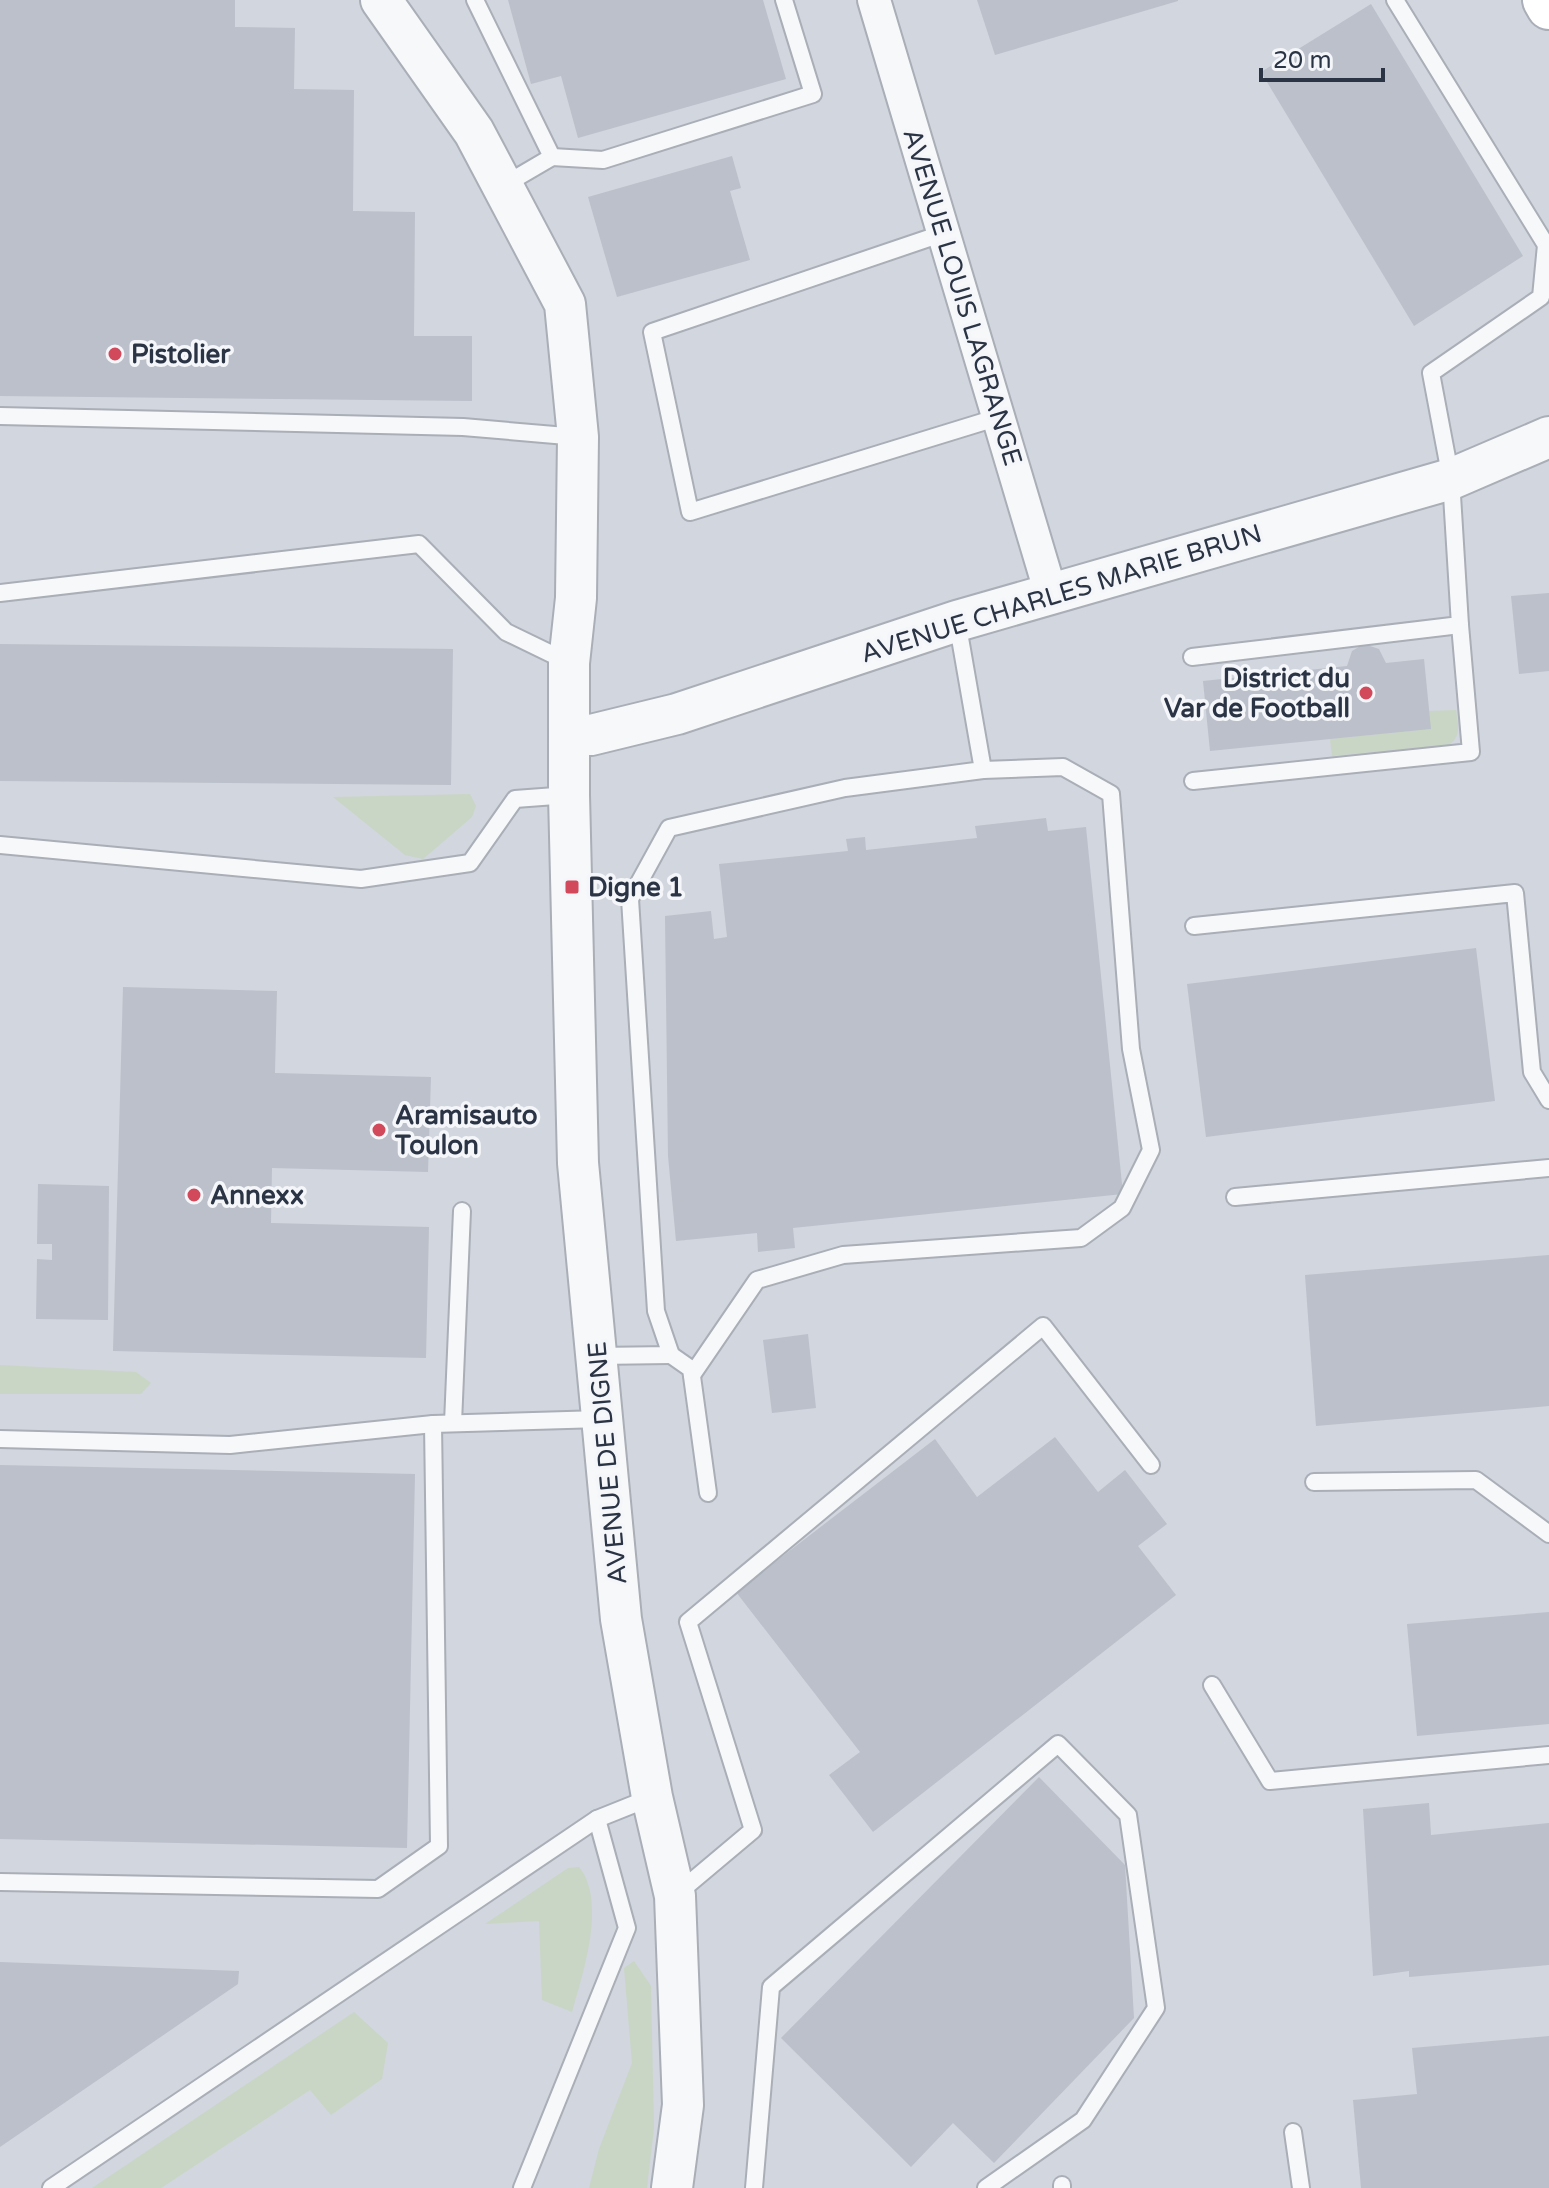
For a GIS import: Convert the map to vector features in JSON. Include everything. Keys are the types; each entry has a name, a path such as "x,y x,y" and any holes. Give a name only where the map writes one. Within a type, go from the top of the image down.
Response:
{"main road":[{"path":"1545,0 1549,7"}],"street":[{"name":"AVENUE DE DIGNE","path":"381,0 474,132 565,304 578,437 576,598 569,663 578,1163 621,1619 652,1797 675,1896 683,2105 672,2188"},
{"name":"AVENUE LOUIS LAGRANGE","path":"874,0 1051,594"},
{"name":"AVENUE CHARLES MARIE BRUN","path":"570,733 591,735 677,714 957,621 1451,479 1549,437"}],"lane":[{"path":"475,0 552,157"},
{"path":"502,186 552,157 603,160 813,94 784,0"},
{"path":"1193,781 1471,752 1451,479 1431,373 1541,297 1546,245 1395,0"},
{"path":"944,233 652,332 690,512 999,417"},
{"path":"0,416 463,427 578,437"},
{"path":"0,593 419,544 506,632 569,663"},
{"path":"957,621 983,770"},
{"path":"1192,657 1460,625"},
{"path":"671,1355 656,1311 630,899 669,828 845,788 983,770 1063,767 1111,794 1131,1049 1151,1150 1122,1208 1081,1238 843,1255 757,1280 692,1375"},
{"path":"0,845 361,879 470,863 515,799 569,795"},
{"path":"1194,926 1515,893 1532,1072 1549,1100"},
{"path":"1235,1197 1549,1168"},
{"path":"453,1423 462,1211"},
{"path":"675,1896 753,1830 688,1622 1043,1326 1151,1465"},
{"path":"596,1356 671,1355 691,1369 708,1493"},
{"path":"0,1439 230,1445 433,1424 602,1419"},
{"path":"0,1882 378,1889 439,1846 433,1424"},
{"path":"1314,1482 1476,1480 1549,1534"},
{"path":"1212,1685 1270,1781 1549,1755"},
{"path":"754,2188 771,1987 1058,1744 1128,1815 1156,2008 1083,2120 986,2188"},
{"path":"51,2188 597,1819 652,1797"},
{"path":"522,2188 627,1928 597,1819"},
{"path":"1293,2132 1301,2188"}],"shaded area":[{"path":"0,0 1549,0 1549,2188 0,2188"}],"green space":[{"path":"1456,710 1457,734 1449,745 1332,756 1330,739 1430,729 1429,711"},
{"path":"470,794 476,806 472,817 423,859 405,855 333,797"},
{"path":"0,1365 136,1372 151,1383 141,1394 0,1394"},
{"path":"579,1867 587,1881 592,1918 586,1958 572,2012 542,2000 539,1921 485,1924 568,1868"},
{"path":"634,1961 651,1986 654,2128 647,2188 589,2188 599,2149 632,2063 624,1968"},
{"path":"354,2012 388,2043 382,2079 331,2115 310,2090 161,2188 92,2188"}],"building":[{"path":"0,0 235,0 235,27 295,28 294,89 354,90 353,211 415,212 414,336 472,336 472,401 0,396"},
{"path":"508,0 763,0 786,79 578,138 561,76 531,84"},
{"path":"977,0 1178,0 1178,1 995,55"},
{"path":"1371,4 1523,256 1414,326 1261,72"},
{"path":"732,156 741,188 730,191 750,260 617,297 588,197"},
{"path":"1549,593 1549,671 1519,674 1511,596"},
{"path":"0,644 453,649 451,785 0,781"},
{"path":"1364,644 1379,649 1386,663 1424,659 1431,729 1210,751 1203,681 1347,666 1352,651"},
{"path":"1046,818 1048,831 1086,827 1123,1194 793,1228 795,1248 758,1252 757,1233 676,1241 668,1156 665,916 711,911 714,939 727,937 719,864 848,851 846,839 865,837 866,850 977,838 975,826"},
{"path":"1476,948 1495,1101 1206,1137 1187,984"},
{"path":"123,987 277,991 275,1073 431,1077 428,1172 272,1168 271,1223 429,1227 426,1358 113,1351"},
{"path":"38,1184 109,1186 108,1320 36,1319 37,1259 52,1260 52,1244 37,1244"},
{"path":"1549,1255 1549,1406 1316,1426 1305,1275"},
{"path":"808,1334 816,1408 772,1413 763,1340"},
{"path":"1055,1437 1098,1492 1125,1470 1167,1524 1138,1546 1176,1595 873,1832 829,1775 860,1752 736,1592 935,1439 977,1497"},
{"path":"0,1465 415,1474 407,1848 0,1839"},
{"path":"1549,1612 1549,1724 1417,1736 1407,1624"},
{"path":"1039,1777 1125,1865 1134,2018 994,2163 953,2123 911,2167 781,2038"},
{"path":"1429,1803 1431,1835 1549,1823 1549,1965 1409,1977 1409,1971 1373,1976 1363,1809"},
{"path":"0,1962 239,1971 238,1984 0,2147"},
{"path":"1549,2036 1549,2188 1361,2188 1353,2100 1417,2094 1412,2048"}],"place":[{"name":"Pistolier","path":"115,354"},
{"name":"District du Var de Football","path":"1366,693"},
{"name":"Digne 1","path":"572,887"},
{"name":"Aramisauto Toulon","path":"379,1130"},
{"name":"Annexx","path":"194,1195"}]}
